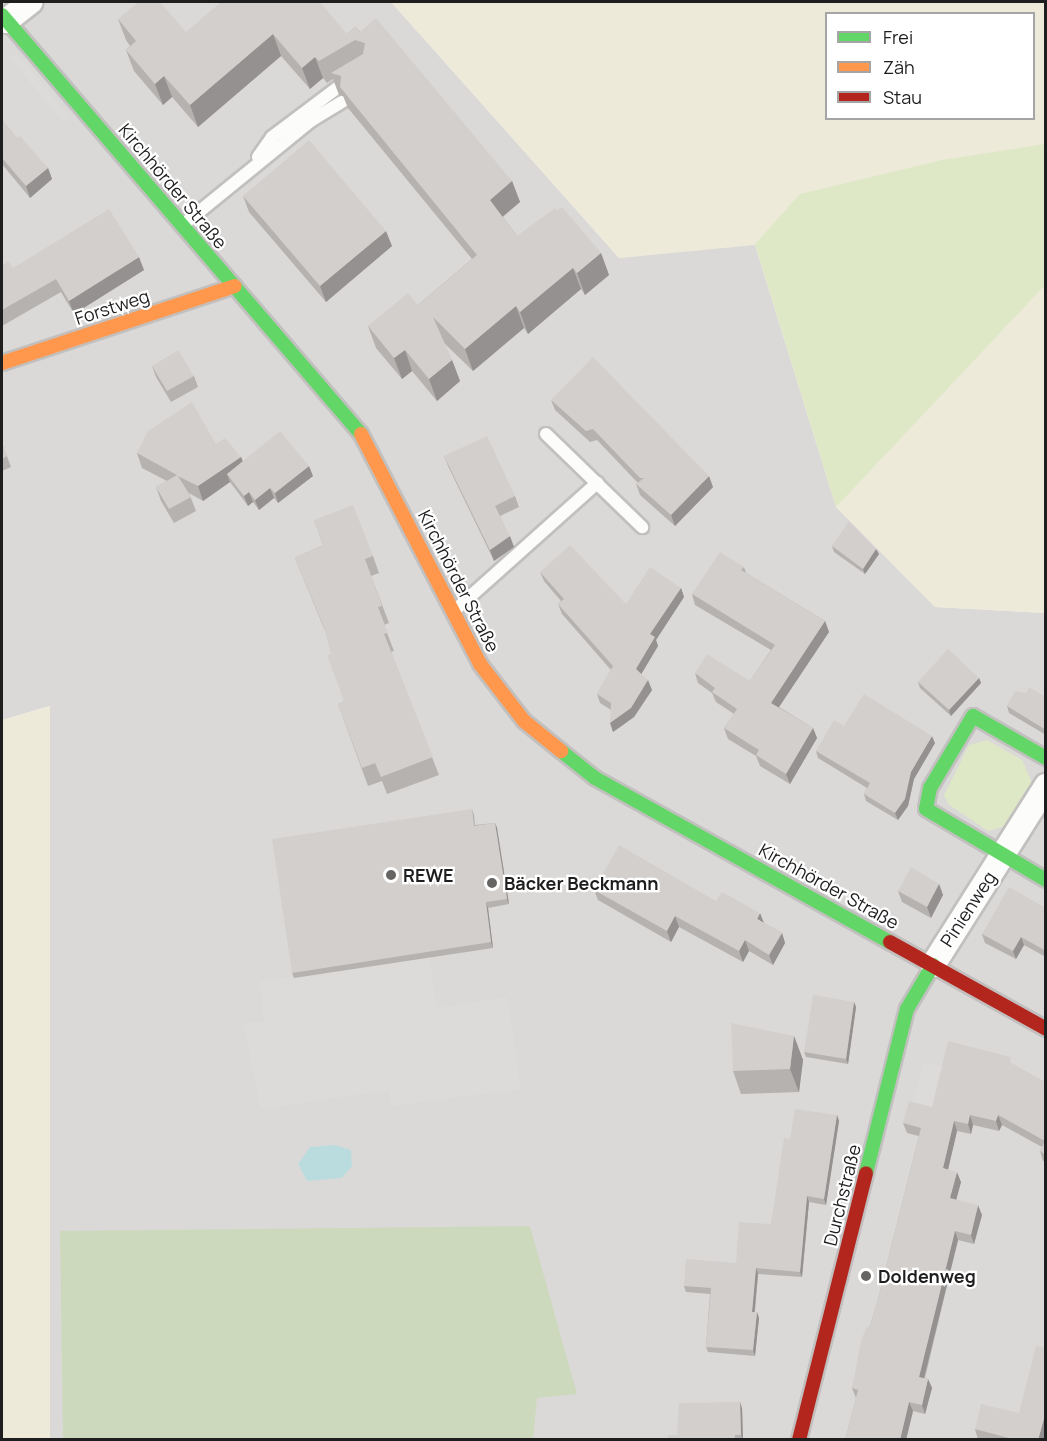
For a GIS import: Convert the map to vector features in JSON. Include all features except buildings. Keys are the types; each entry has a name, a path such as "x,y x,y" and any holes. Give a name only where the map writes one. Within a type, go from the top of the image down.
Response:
{"main road":[{"name":"Kirchhörder Straße","path":"4,18 362,435 380,465 452,613 480,664 511,705 558,752 595,778 933,964 1046,1029"},
{"name":"Forstweg","path":"2,363 235,286"},
{"name":"Pinienweg","path":"1046,758 973,716 930,788 926,809 1046,880"},
{"name":"Durchstraße","path":"799,1440 907,1009 933,964"}],"street":[{"path":"4,18 30,2"},
{"name":"Pinienweg","path":"933,964 1046,786"}],"lane":[{"path":"249,169 272,137 357,74"},
{"path":"183,225 312,120 342,102"},
{"path":"546,434 642,527"},
{"path":"452,613 597,483"}],"shaded area":[{"path":"2,2 391,2 619,258 755,244 836,507 935,607 1045,613 1045,1439 50,1439 49,706 2,720"},
{"path":"391,2 1045,2 1045,613 935,607 836,507 755,245 619,258"},
{"path":"16,53 70,117 63,122 10,58"},
{"path":"50,706 50,1439 2,1439 2,720"},
{"path":"429,957 437,1008 507,997 521,1089 390,1106 389,1090 261,1109 243,1023 264,1022 260,982"},
{"path":"924,1062 947,1068 935,1117 912,1111"}],"green space":[{"path":"1045,144 1045,285 836,507 755,244 800,194 942,160"},
{"path":"987,740 1022,760 1032,783 1009,825 988,831 948,804 944,795 969,745"},
{"path":"530,1226 577,1394 537,1398 533,1439 63,1439 60,1231"}],"water":[{"path":"335,1145 351,1150 352,1166 342,1178 307,1181 298,1164 310,1147"}],"traffic: fast":[{"path":"2,15 361,434"},
{"path":"1046,758 973,716 930,788 926,809 1046,880"},
{"path":"561,751 595,778 890,942"},
{"path":"866,1173 907,1009 933,965"}],"traffic: slow":[{"path":"2,363 235,286"},
{"path":"361,434 480,664 524,721 561,751"}],"traffic: jam":[{"path":"890,942 1046,1029"},
{"path":"799,1440 866,1173"}],"place":[{"name":"REWE","path":"391,875"},
{"name":"Bäcker Beckmann","path":"492,883"},
{"name":"Doldenweg","path":"866,1276"}]}
